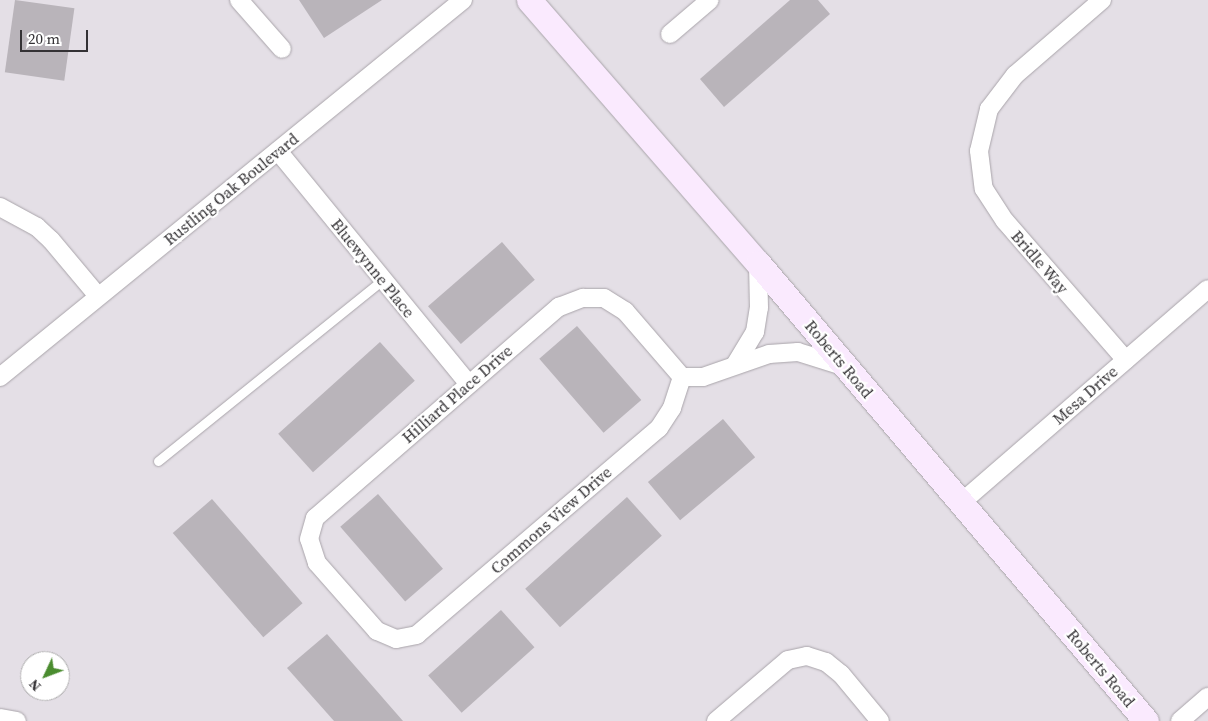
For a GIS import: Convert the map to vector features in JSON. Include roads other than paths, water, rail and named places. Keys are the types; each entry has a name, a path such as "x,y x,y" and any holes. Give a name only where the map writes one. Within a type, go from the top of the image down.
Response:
{"main road":[{"name":"Roberts Road","path":"529,0 758,263 1146,721"}],"street":[{"path":"240,0 282,49"},
{"name":"Rustling Oak Boulevard","path":"0,377 463,0"},
{"path":"670,34 710,0"},
{"name":"Bridle Way","path":"1102,0 1015,75 989,109 979,151 984,189 1005,221 1126,360"},
{"name":"Bluewynne Place","path":"278,152 468,383"},
{"path":"0,208 36,227 51,240 98,296"},
{"path":"735,365 754,332 758,308 758,263"},
{"name":"Mesa Drive","path":"962,502 1208,289"},
{"name":"Hilliard Place Drive","path":"396,639 377,631 317,563 309,539 315,518 468,383 558,307 583,298 604,298 625,311 682,377"},
{"path":"682,377 703,377 769,354 798,352 846,367"},
{"name":"Commons View Drive","path":"396,639 417,635 659,428 672,408 682,377"},
{"path":"716,721 788,660 807,656 826,662 841,674 880,721"},
{"path":"1180,721 1208,697"},
{"path":"0,718 17,721"}],"lane":[{"path":"158,461 382,280"}]}
